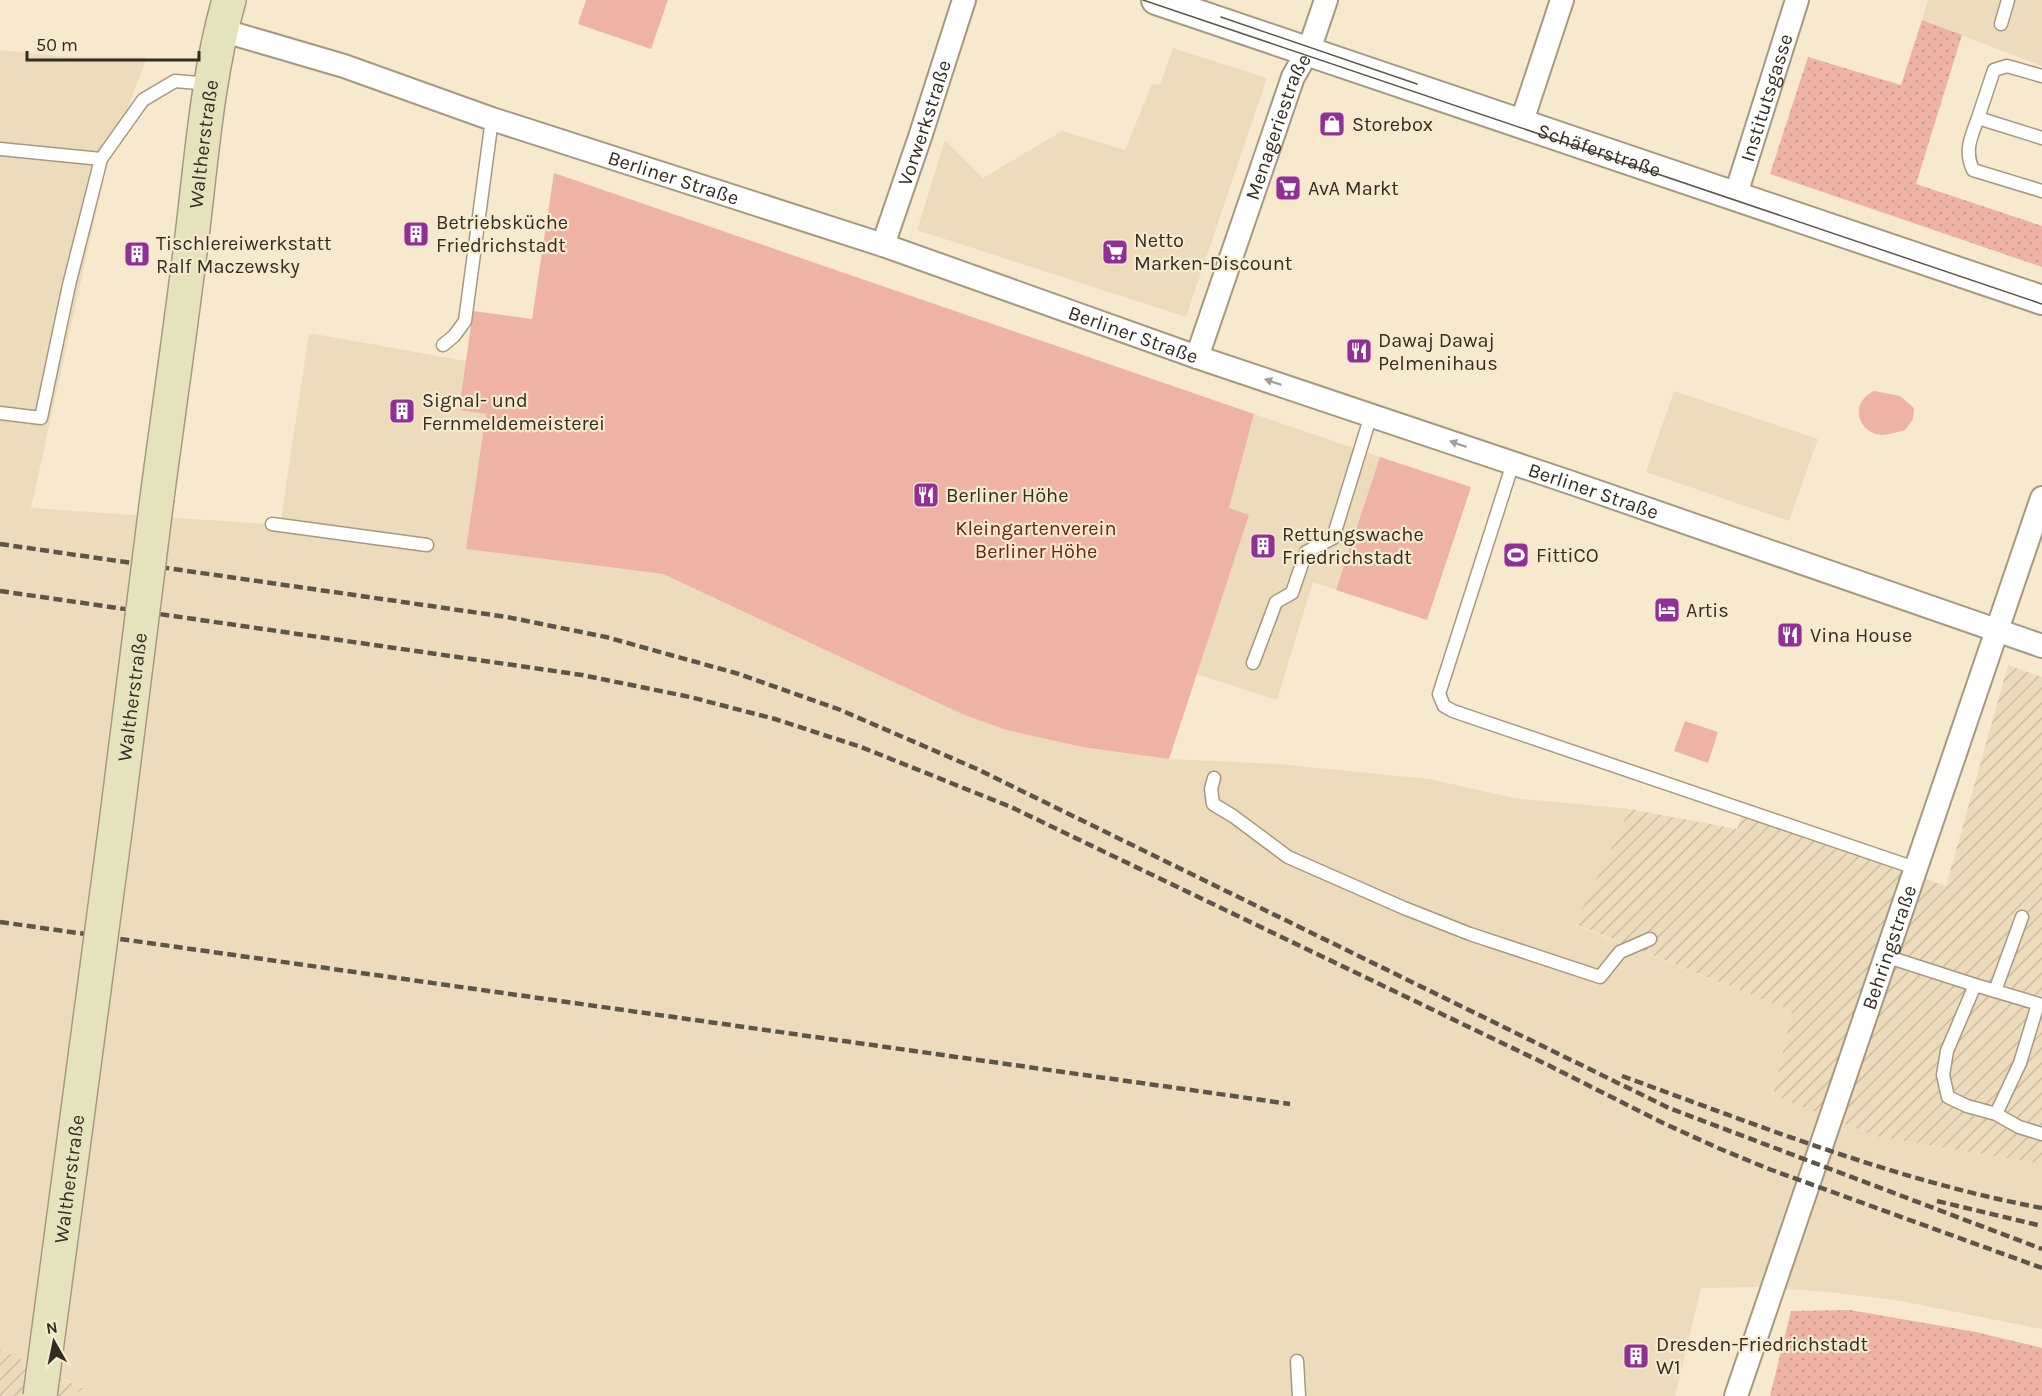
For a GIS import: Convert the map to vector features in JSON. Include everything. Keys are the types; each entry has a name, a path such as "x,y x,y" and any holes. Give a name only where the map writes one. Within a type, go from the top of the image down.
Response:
{"main road":[{"name":"Waltherstraße","path":"40,1396 211,84 225,15"}],"street":[{"name":"Vorwerkstraße","path":"883,245 964,0"},
{"name":"Schäferstraße","path":"1156,0 2042,300"},
{"name":"Menageriestraße","path":"1197,357 1293,77 1308,52 1326,0"},
{"path":"1521,124 1562,0"},
{"name":"Institutsgasse","path":"1735,197 1797,0"},
{"name":"Berliner Straße","path":"225,15 344,66 492,119 883,245 1197,357 1513,463 2042,646"},
{"name":"Behringstraße","path":"1736,1396 2042,498"}],"lane":[{"path":"2001,24 2008,0"},
{"path":"2042,76 2007,66 1994,70 1968,148 1968,159 1973,170 2042,191"},
{"path":"0,413 41,418 69,285 101,159 143,100 175,81 211,84"},
{"path":"1978,118 2042,138"},
{"path":"443,345 454,336 465,321 492,119"},
{"path":"0,149 101,159"},
{"path":"1253,663 1276,602 1292,593 1306,552 1333,538 1371,415"},
{"path":"1513,463 1439,694 1444,706 1915,868"},
{"path":"272,524 427,545"},
{"path":"1214,778 1211,789 1213,804 1288,857 1470,934 1600,977 1620,952 1650,939"},
{"path":"1995,991 2022,916"},
{"path":"1886,956 2040,1004 2020,1063 1996,1114"},
{"path":"1975,985 1947,1052 1943,1075 1948,1097 1968,1106 1996,1114 2019,1127 2042,1134"},
{"path":"1297,1361 1299,1396"}],"shaded area":[{"path":"1928,0 2042,0 2042,66 1922,20"},
{"path":"1173,48 1267,78 1186,317 917,230 945,140 983,178 1062,131 1125,150 1152,84 1160,85"},
{"path":"0,50 66,57 147,57 107,163 31,508 280,525 309,333 466,361 459,410 487,414 466,549 663,574 962,714 1006,730 1082,747 1169,759 1279,764 1429,779 1514,798 1630,809 1575,925 1792,1011 1773,1095 1875,1136 2042,1164 2042,1329 1895,1300 1759,1287 1701,1288 1675,1396 68,1396 83,1388 0,1349"},
{"path":"1674,391 1818,439 1789,521 1646,472"},
{"path":"1254,414 1380,457 1336,590 1313,582 1277,700 1196,674 1249,515 1229,509"},
{"path":"2008,665 2042,677 2042,1164 1875,1136 1773,1095 1792,1011 1575,924 1630,809 1737,829 1742,816 1946,886"},
{"path":"0,1349 84,1389 68,1396 0,1396"}],"green space":[{"path":"586,0 668,0 651,49 578,24"},
{"path":"1922,20 1962,35 1916,184 2042,226 2042,267 1770,174 1808,57 1901,85"},
{"name":"Kleingartenverein Berliner Höhe","path":"554,173 1254,414 1229,508 1249,515 1169,759 1082,747 1006,730 962,714 663,574 466,549 486,414 459,410 473,311 532,319"},
{"path":"1874,391 1900,396 1914,408 1913,419 1905,430 1881,435 1873,433 1861,423 1859,409 1861,402"},
{"path":"1380,457 1471,487 1427,620 1336,590"},
{"path":"1685,721 1718,732 1708,763 1674,751"},
{"path":"1850,1310 1976,1332 2042,1348 2042,1396 1770,1396 1791,1311"}],"tram line":[{"path":"1143,0 2042,304"},
{"path":"1221,17 1417,84"}],"railway":[{"path":"0,544 507,617 606,637 739,674 838,709 977,769 1669,1108 2042,1249"},
{"path":"0,591 582,675 690,697 775,719 861,747 1011,807 1718,1148 1769,1169 2042,1268"},
{"path":"0,922 1290,1104"},
{"path":"1622,1076 1777,1133 1882,1168 1988,1197 2042,1208"},
{"path":"1937,1201 2042,1226"}],"place":[{"name":"Storebox","path":"1332,124"},
{"name":"AvA Markt","path":"1288,188"},
{"name":"Betriebsküche Friedrichstadt","path":"416,234"},
{"name":"Netto Marken-Discount","path":"1115,252"},
{"name":"Tischlereiwerkstatt Ralf Maczewsky","path":"137,254"},
{"name":"Dawaj Dawaj Pelmenihaus","path":"1359,351"},
{"name":"Signal- und Fernmeldemeisterei","path":"402,411"},
{"name":"Berliner Höhe","path":"926,495"},
{"name":"Rettungswache Friedrichstadt","path":"1263,546"},
{"name":"FittiCO","path":"1516,555"},
{"name":"Artis","path":"1667,610"},
{"name":"Vina House","path":"1790,635"},
{"name":"Dresden-Friedrichstadt W1","path":"1636,1356"}]}
